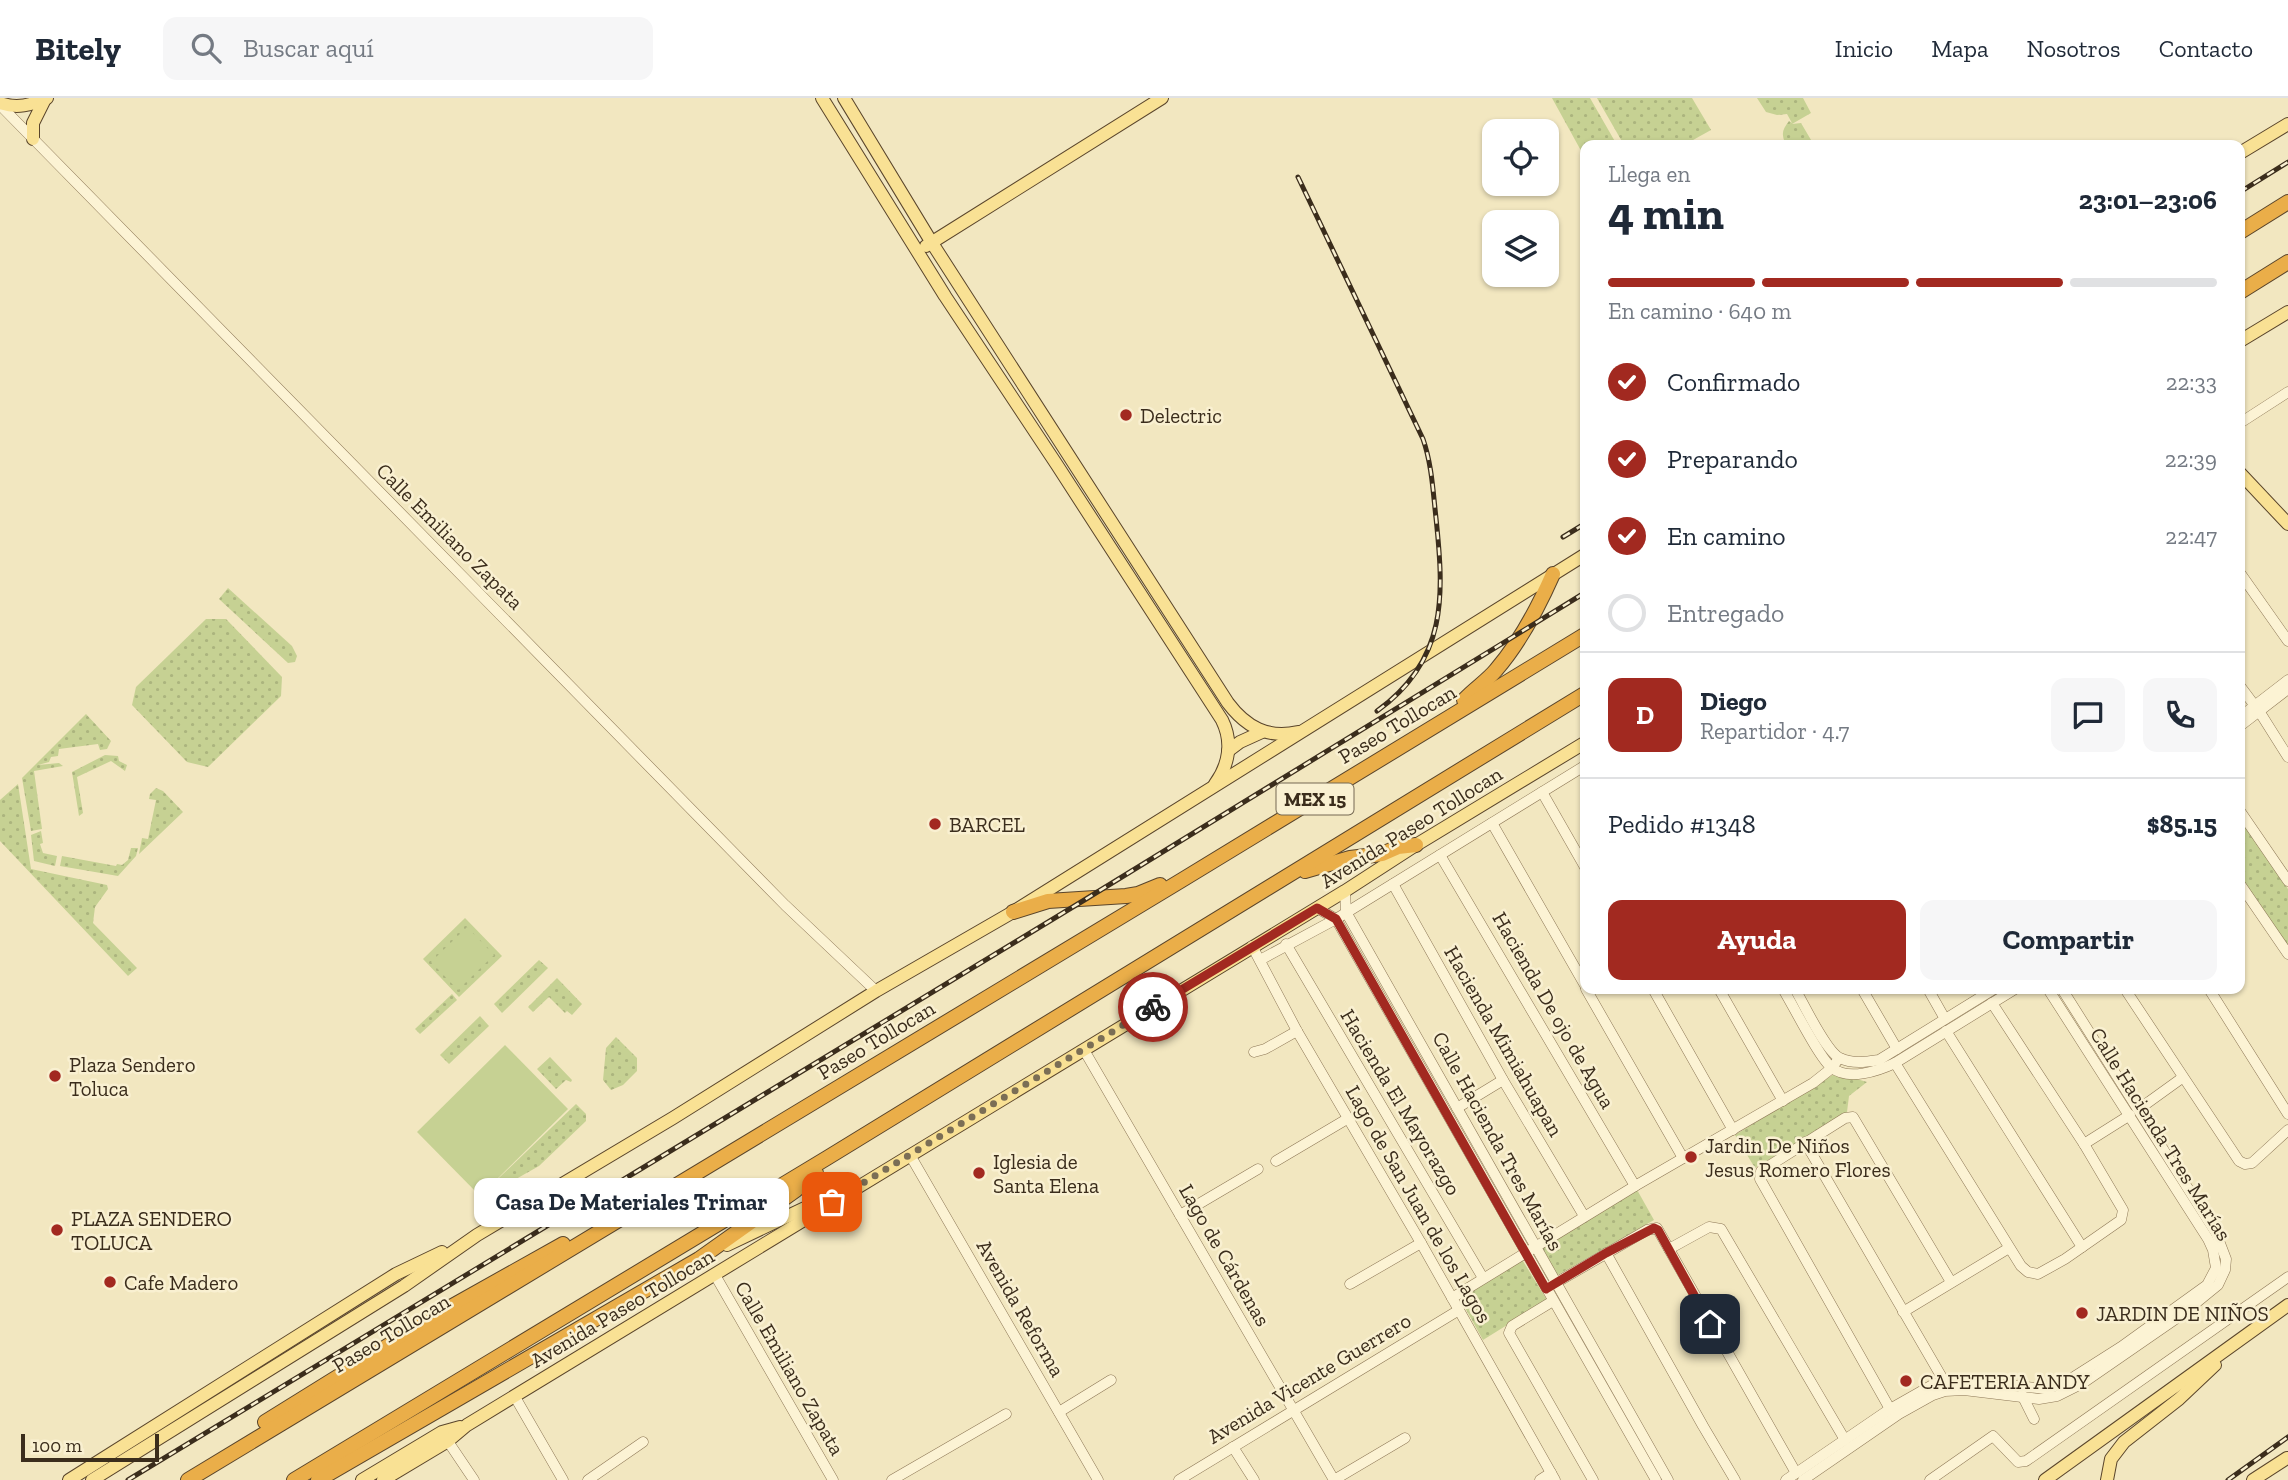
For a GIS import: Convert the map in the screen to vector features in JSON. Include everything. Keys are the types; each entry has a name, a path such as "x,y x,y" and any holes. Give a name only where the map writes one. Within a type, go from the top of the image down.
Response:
{"highway":[{"path":"2245,229 2288,202"},
{"path":"2245,289 2288,262"},
{"path":"1448,718 1508,656 1542,601 1553,574"},
{"name":"Paseo Tollocan","path":"188,1480 1580,638"},
{"name":"MEX 15","path":"294,1480 827,1158 1580,696"},
{"path":"1278,881 1350,858 1382,854 1416,845"},
{"path":"1013,912 1048,901 1126,897 1168,881 1182,880"},
{"path":"318,1480 699,1259 796,1190 820,1170 827,1158"},
{"path":"174,1480 447,1308 551,1250 572,1240 598,1233"}],"main road":[{"path":"0,104 29,105 45,98"},
{"path":"33,139 33,123 45,98"},
{"path":"822,98 917,251 1222,720 1228,738 1228,751 1223,772 1208,791"},
{"path":"844,98 932,243 1236,714 1245,723 1262,732 1291,734 1301,731"},
{"path":"917,251 1162,98"},
{"path":"2245,150 2288,124"},
{"path":"2245,338 2288,313"},
{"path":"2245,477 2288,524"},
{"path":"92,1480 404,1286 477,1235 673,1118 876,991 1013,912 1580,558"},
{"path":"1228,751 1262,732"},
{"name":"Avenida Paseo Tollocan","path":"362,1480 467,1425 1580,746"},
{"path":"699,1259 809,1205 855,1187"},
{"path":"69,1480 396,1274 477,1235"},
{"path":"2045,1480 2288,1305"},
{"path":"2107,1480 2108,1467 2115,1452 2124,1442 2179,1399 2231,1346"},
{"name":"Avenida Paseo Tollocan","path":"383,1480 445,1436"},
{"path":"2255,1480 2288,1458"}],"street":[{"name":"Calle Emiliano Zapata","path":"0,104 785,905 876,991"},
{"path":"2245,420 2288,392"},
{"path":"1058,465 1072,458"},
{"path":"2245,580 2288,641"},
{"path":"1139,590 1151,583"},
{"path":"1178,652 1190,645"},
{"path":"2245,721 2282,691 2288,680"},
{"path":"2245,693 2288,757"},
{"path":"2245,715 2257,709"},
{"path":"1260,960 1336,919 1580,769"},
{"path":"1542,792 1580,858"},
{"path":"2245,818 2288,881"},
{"path":"1492,823 1580,977"},
{"name":"Hacienda De ojo de Agua","path":"1440,855 1635,1186"},
{"name":"Hacienda Mimiahuapan","path":"1392,884 1584,1216"},
{"name":"Calle Hacienda Tres Marías","path":"1345,891 1346,912 1535,1245 1551,1286 1553,1301 1656,1480"},
{"path":"2245,891 2288,954"},
{"path":"1317,908 1336,919"},
{"name":"Calle Hacienda Tres Marías","path":"1336,919 1525,1251 1551,1286 1668,1480"},
{"name":"Hacienda El Mayorazgo","path":"1286,944 1483,1278"},
{"name":"Lago de San Juan de los Lagos","path":"1252,946 1297,1031 1553,1477"},
{"path":"1589,994 1683,1158"},
{"path":"1656,994 1733,1130"},
{"path":"1722,994 1783,1101"},
{"path":"1786,994 1832,1068 1850,1073 1867,1073 1895,1063 1946,1031 1988,994"},
{"path":"1798,994 1830,1049 1839,1058 1851,1062 1879,1060 1945,1019 1992,1003 2007,994"},
{"path":"1865,994 1896,1049"},
{"path":"1931,994 1945,1019"},
{"name":"Calle Hacienda Tres Marías","path":"1800,1476 1845,1440 1945,1391 2021,1393 2047,1389 2078,1375 2203,1289 2221,1269 2208,1238 2134,1112 2052,994"},
{"name":"Calle Hacienda Tres Marías","path":"2065,994 2104,1066"},
{"path":"2128,994 2235,1157 2242,1163 2249,1164 2258,1159 2288,1130"},
{"path":"2212,994 2288,1114"},
{"path":"1895,1063 2009,1248 2028,1272 2038,1274 2082,1247 2121,1220 2123,1210 2084,1144 1992,1003"},
{"path":"1254,1052 1265,1049 1297,1031"},
{"path":"1946,1031 2082,1247"},
{"path":"1405,1041 1416,1035"},
{"name":"Lago de Cárdenas","path":"1084,1050 1334,1480"},
{"path":"1452,1298 1535,1245 1813,1083 1832,1068 1839,1058"},
{"path":"2084,1144 2182,1077"},
{"path":"1457,1108 1503,1080"},
{"path":"1890,1409 1760,1179 1761,1171 1845,1118 1854,1118 1951,1282"},
{"path":"1276,1161 1347,1119"},
{"path":"1805,1142 1944,1381"},
{"name":"Avenida Reforma","path":"910,1155 1098,1480"},
{"path":"1476,1165 1486,1159"},
{"path":"1180,1215 1258,1169"},
{"path":"1669,1249 1709,1227 1718,1228 1725,1233 1845,1440"},
{"path":"1551,1286 1647,1230 1657,1228 1800,1476"},
{"path":"1350,1284 1421,1243"},
{"path":"1903,1312 2009,1248"},
{"path":"1606,1253 1735,1480"},
{"name":"Calle Emiliano Zapata","path":"715,1275 833,1480"},
{"path":"1930,1480 1993,1436 2018,1462 2026,1461 2288,1277"},
{"path":"1553,1301 1512,1326 1509,1331 1593,1480"},
{"name":"Avenida Vicente Guerrero","path":"1178,1480 1459,1310"},
{"path":"1059,1412 1111,1380"},
{"name":"Calle Hacienda Tres Marías","path":"1786,1480 1800,1476 1869,1429 1890,1409 1944,1381 1969,1381 2021,1393"},
{"path":"2021,1393 2034,1419"},
{"path":"515,1396 563,1480"},
{"path":"892,1480 1006,1413"},
{"path":"445,1436 474,1480"},
{"path":"1334,1480 1405,1438"},
{"path":"588,1480 643,1442"},
{"path":"1233,1447 1254,1480"},
{"path":"1540,1480 1553,1477"}],"green space":[{"path":"1552,98 1590,98 1614,140 1580,140 1580,149"},
{"path":"1597,98 1692,98 1711,130 1693,140 1621,140"},
{"path":"1757,98 1803,98 1811,113 1792,124 1801,123 1811,140 1784,140 1784,130 1789,121 1792,123 1787,114 1766,112"},
{"path":"228,588 292,646 297,656 295,662 288,663 219,599"},
{"path":"206,619 226,619 282,677 281,696 208,767 187,762 132,705 136,687"},
{"path":"86,714 111,741 107,749 100,750 98,744 59,749 58,756 38,765 59,763 63,766 34,771 42,829 31,831 22,778"},
{"path":"105,755 118,756 119,761 127,765 125,771 111,761 77,777 83,813 79,816 72,772"},
{"path":"18,784 31,869 107,885 108,889 95,907 93,923 137,968 128,976 0,841 0,800"},
{"path":"156,788 163,791 183,812 139,854 142,838 148,839 156,800 149,799"},
{"path":"2245,824 2288,889 2288,946 2245,887"},
{"path":"41,831 43,843 40,844 43,853 57,856 55,866 34,861 31,835"},
{"path":"131,848 138,848 136,856 118,876 60,866 62,856 122,865 128,860"},
{"path":"465,918 502,956 459,997 423,959"},
{"path":"467,927 494,955 458,990 431,962"},
{"path":"539,960 548,968 502,1013 494,1004"},
{"path":"557,978 582,1004 572,1015 567,1011 565,1013 549,997 533,1012 528,1007"},
{"path":"452,994 457,1000 420,1034 415,1029"},
{"path":"480,1016 489,1026 449,1064 440,1055"},
{"path":"616,1037 637,1058 637,1071 623,1085 611,1090 603,1080 606,1048"},
{"path":"505,1045 568,1109 480,1196 417,1132"},
{"path":"550,1057 571,1082 566,1080 556,1089 537,1069"},
{"path":"1836,1073 1867,1082 1849,1096 1847,1112 1755,1168 1735,1135"},
{"path":"576,1104 586,1114 586,1121 539,1166 482,1198 480,1196"},
{"path":"1636,1188 1654,1220 1554,1277 1538,1247"},
{"path":"1521,1258 1547,1300 1483,1340 1459,1297"}],"railway":[{"path":"2245,189 2288,162"},
{"path":"1298,177 1423,439 1432,478 1440,573 1436,624 1429,648 1417,670 1400,691 1377,711"},
{"path":"1563,537 1580,527"},
{"path":"128,1480 1580,596"},
{"path":"2228,1480 2288,1437"}],"way so far":[{"path":"832,1202 1153,1007"}],"place":[{"name":"Delectric","path":"1126,415"},
{"name":"BARCEL","path":"935,824"},
{"name":"Plaza Sendero Toluca","path":"55,1076"},
{"name":"Jardin De Niños Jesus Romero Flores","path":"1691,1157"},
{"name":"Iglesia de Santa Elena","path":"979,1173"},
{"name":"Casa De Materiales Trimar","path":"832,1202"},
{"name":"PLAZA SENDERO TOLUCA","path":"57,1230"},
{"name":"Cafe Madero","path":"110,1282"},
{"name":"JARDIN DE NIÑOS","path":"2082,1313"},
{"name":"CAFETERIA ANDY","path":"1906,1381"}],"route":[{"path":"1153,1007 1317,908 1336,919 1546,1289 1654,1228 1658,1230 1710,1324"}]}
